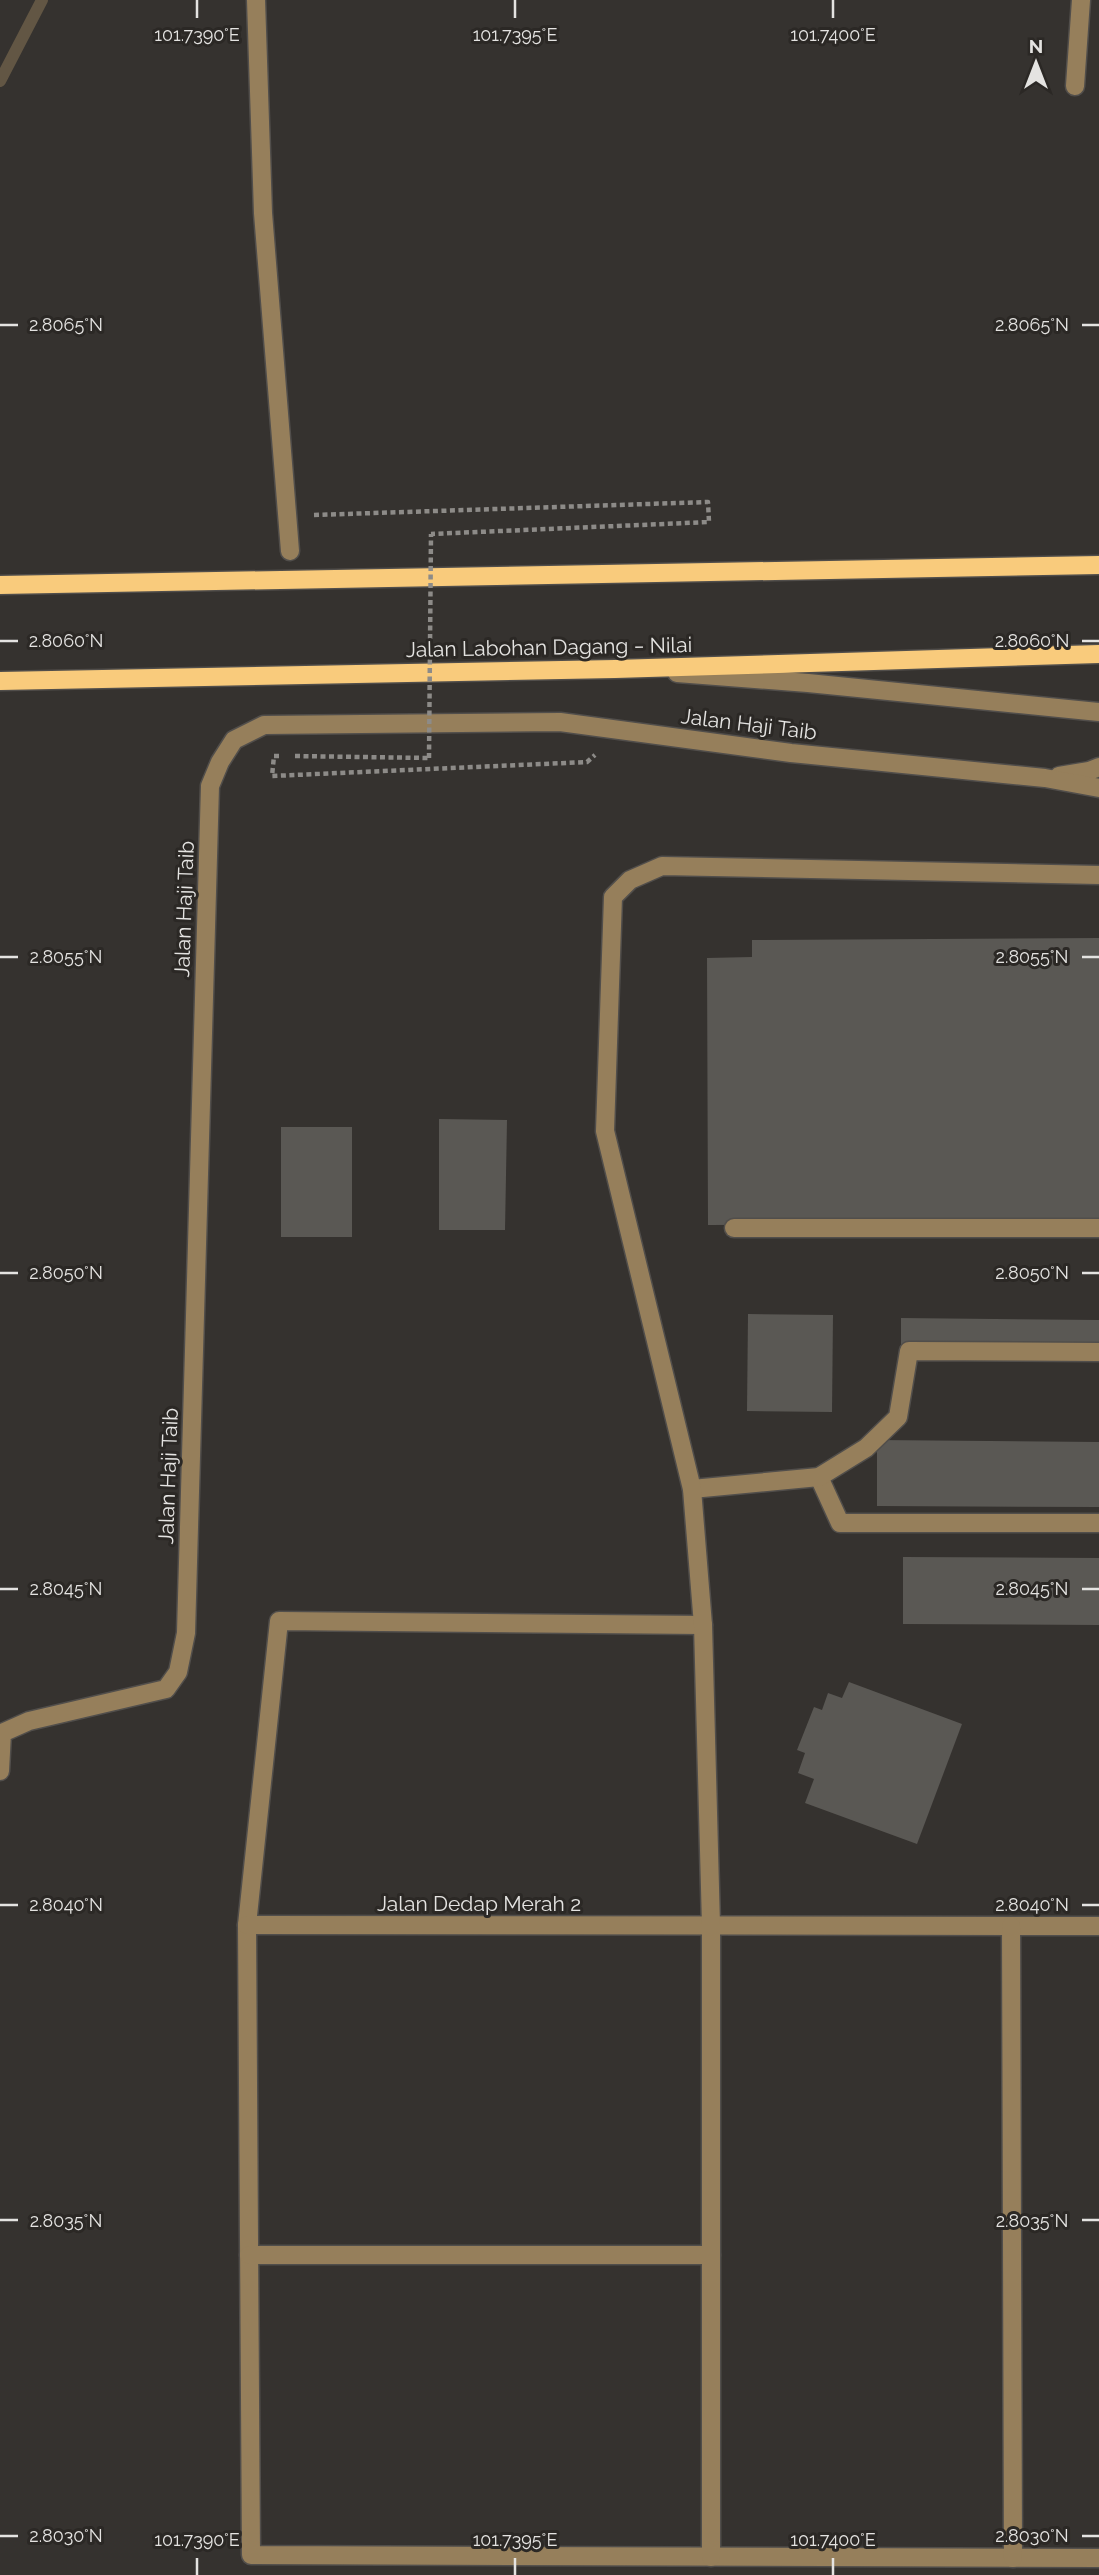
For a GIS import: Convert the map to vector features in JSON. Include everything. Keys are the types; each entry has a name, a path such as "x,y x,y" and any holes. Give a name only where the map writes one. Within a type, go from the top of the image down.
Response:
{"main road":[{"path":"0,585 1099,565"},
{"name":"Jalan Labohan Dagang ‒ Nilai","path":"0,681 615,669 1099,654"}],"street":[{"path":"256,0 263,213 290,551"},
{"path":"1075,86 1081,0"},
{"path":"615,669 808,683 1099,712"},
{"path":"1033,705 1099,718"},
{"name":"Jalan Haji Taib","path":"0,1772 2,1733 29,1721 166,1689 178,1672 186,1633 210,786 220,762 234,740 264,725 560,722 791,753 1045,778"},
{"path":"1045,778 1099,767"},
{"path":"1045,778 1099,788"},
{"path":"711,2557 711,1925 703,1625 692,1489 605,1131 614,897 630,880 662,866 1099,875"},
{"path":"734,1228 1099,1228"},
{"path":"692,1489 819,1478 866,1448 898,1417 909,1351 1099,1352"},
{"path":"819,1478 840,1523 1099,1523"},
{"path":"703,1625 279,1621 247,1925 251,2555 1099,2558"},
{"name":"Jalan Dedap Merah 2","path":"247,1925 1099,1926"},
{"path":"1011,1926 1013,2558"},
{"path":"249,2255 711,2255"}],"path":[{"path":"288,516 708,502 709,522 430,534 429,758 274,756 272,776 587,762 621,730"}],"building":[{"path":"1099,938 1099,1223 708,1225 707,958 752,957 752,940"},
{"path":"439,1119 507,1120 505,1230 439,1230"},
{"path":"281,1127 352,1127 352,1237 281,1237"},
{"path":"748,1314 833,1315 832,1412 747,1411"},
{"path":"901,1318 1099,1320 1099,1349 901,1347"},
{"path":"877,1440 1099,1442 1099,1507 877,1506"},
{"path":"903,1557 1099,1558 1099,1625 903,1624"},
{"path":"849,1682 962,1724 917,1844 805,1803 814,1779 798,1773 805,1753 797,1750 814,1707 822,1710 828,1693 842,1698"}],"waterway":[{"path":"0,81 42,0"}]}
